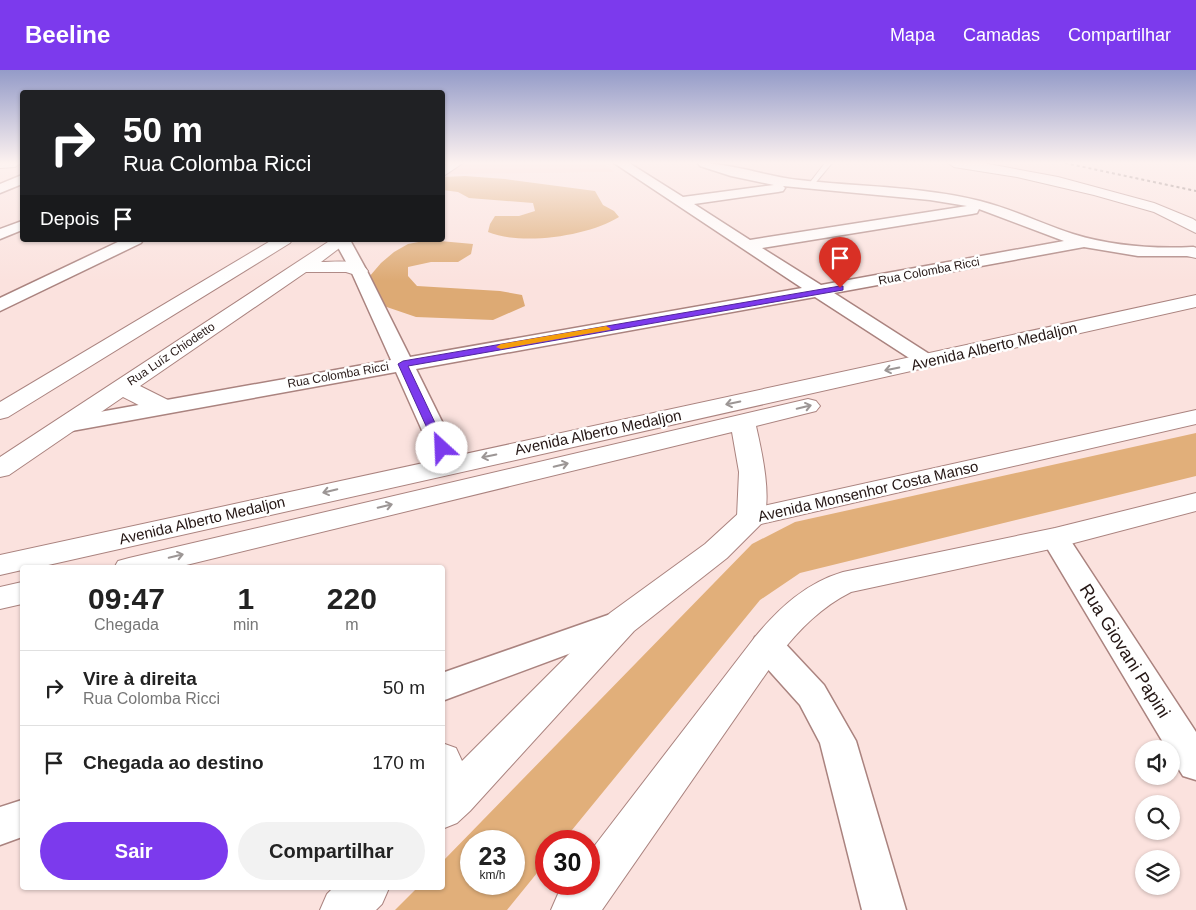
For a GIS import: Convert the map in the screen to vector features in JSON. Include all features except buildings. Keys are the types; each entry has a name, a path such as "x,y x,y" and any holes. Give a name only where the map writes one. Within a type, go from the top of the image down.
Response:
{"street":[{"path":"680,202 927,361"},
{"path":"964,202 988,207 1084,242 1164,254 1195,252"},
{"path":"1135,202 1161,210 1196,228"},
{"path":"748,245 988,207"},
{"path":"0,234 20,226"},
{"path":"0,305 131,242"},
{"path":"0,412 281,242"},
{"name":"Rua Luíz Chiodetto","path":"0,469 339,242"},
{"path":"343,242 359,271 450,464"},
{"name":"Rua Colomba Ricci","path":"66,425 403,364 822,292 1084,242"},
{"path":"302,267 348,267 359,271"},
{"name":"Avenida Alberto Medaljon","path":"0,565 450,464 1196,301"},
{"name":"Avenida Alberto Medaljon","path":"142,565 743,421 1196,316"},
{"path":"127,383 131,392 164,408"},
{"name":"Avenida Monsenhor Costa Manso","path":"449,804 622,622 716,551 751,517 1196,417"},
{"path":"743,421 752,472 751,517"},
{"path":"574,910 767,646 783,626 806,604 821,593 843,583 1055,538 1196,502"},
{"name":"Rua Giovani Papini","path":"1055,538 1196,764"},
{"path":"0,598 20,593"},
{"path":"445,686 622,622"},
{"path":"767,646 812,695 838,741 884,910"},
{"path":"445,779 449,804"},
{"path":"0,826 20,821"},
{"path":"343,910 364,890"}],"shaded area":[{"path":"523,202 601,202 619,217 591,229 555,237 519,238 488,232 495,216 519,216 535,211 533,203"},
{"path":"445,241 473,244 471,254 458,262 431,262 408,267 408,276 417,286 500,291 522,295 525,306 493,320 416,317 375,303 361,296 363,284 381,263 394,252 408,244"},
{"path":"1196,433 1196,476 800,573 760,600 572,830 535,830 535,876 525,888 525,830 473,830 752,544 795,522"},
{"path":"460,844 460,895 519,895 507,910 395,910 415,890 445,890 445,859"}],"slow traffic":[{"path":"501,347 606,329"}],"route":[{"path":"442,448 403,364 840,288"}]}
